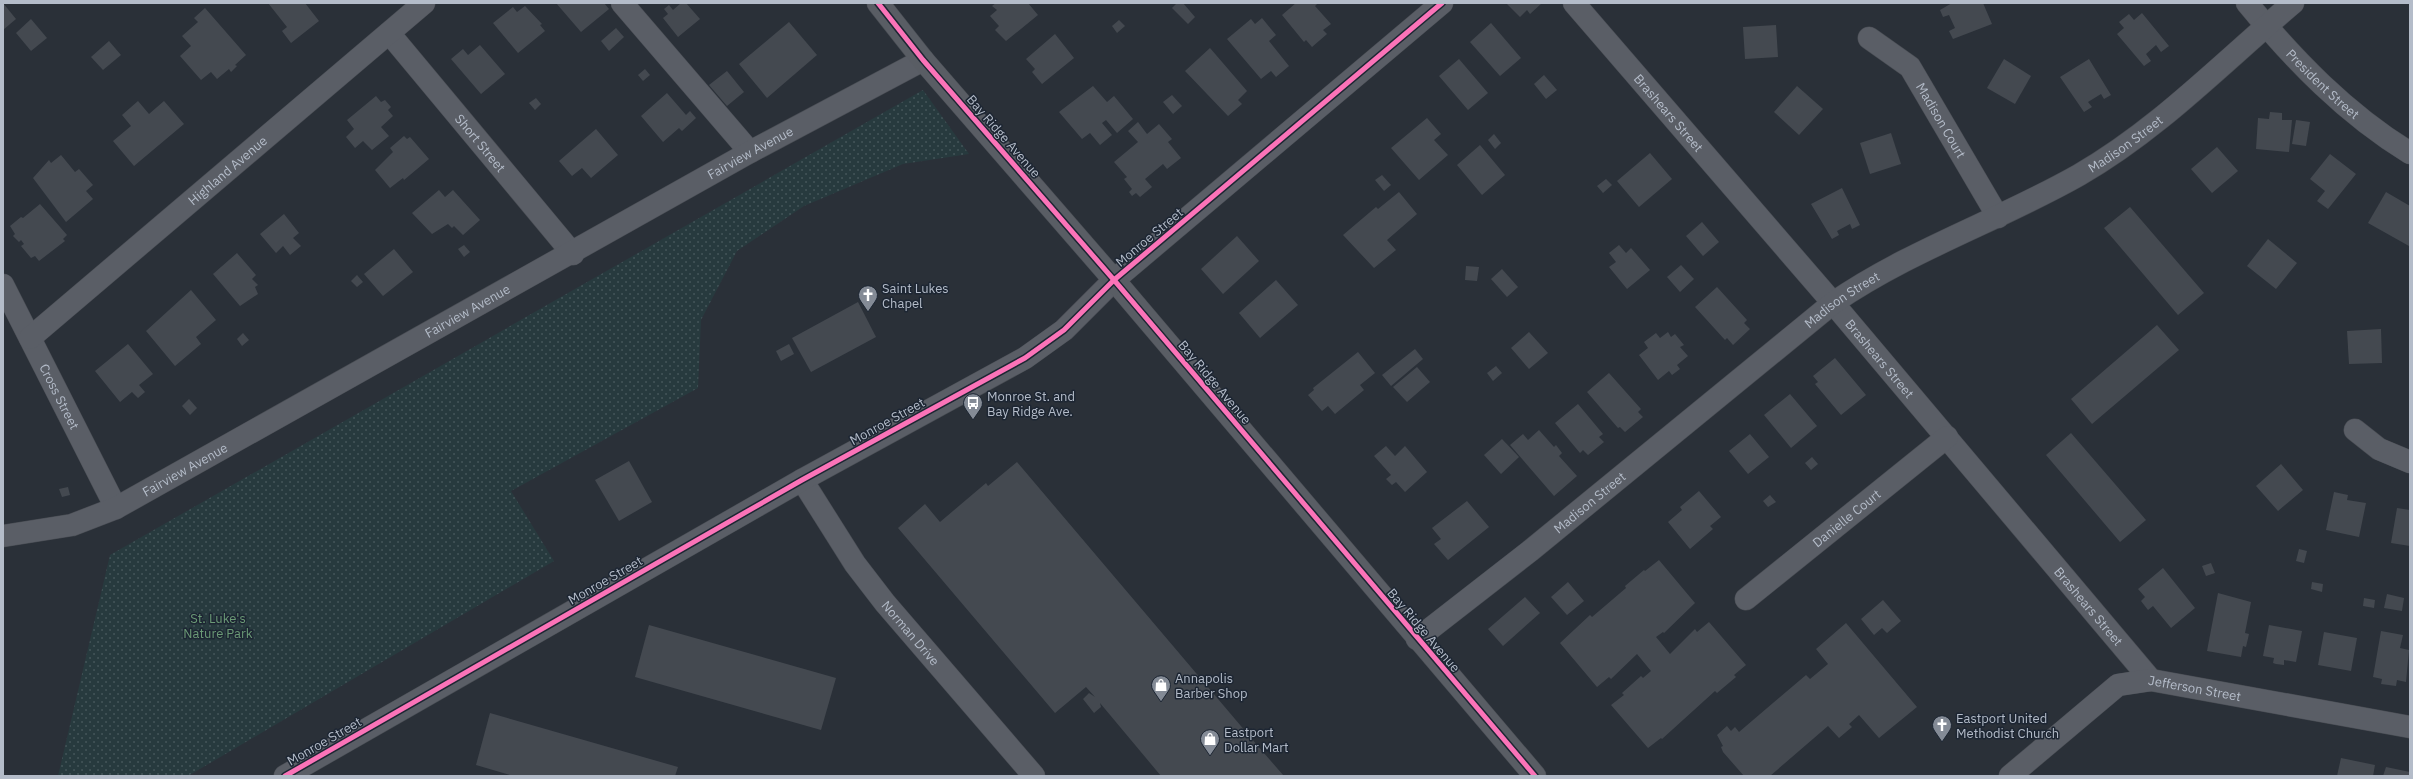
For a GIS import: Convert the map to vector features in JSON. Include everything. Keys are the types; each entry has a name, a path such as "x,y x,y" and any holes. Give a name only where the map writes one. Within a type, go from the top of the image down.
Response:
{"main road":[{"name":"Bay Ridge Avenue","path":"878,3 923,60 1114,280 1417,639 1535,776"}],"street":[{"name":"Highland Avenue","path":"30,338 424,3"},
{"path":"622,3 750,152"},
{"name":"Monroe Street","path":"285,776 802,480 1025,358 1064,330 1114,280 1442,3"},
{"name":"Brashears Street","path":"1574,3 1834,303 2151,680"},
{"name":"President Street","path":"2247,3 2266,26 2353,114 2410,153"},
{"name":"Madison Street","path":"1417,639 1530,551 1834,303 1873,277 1928,248 1998,217 2080,174 2130,142 2173,109 2293,3"},
{"name":"Short Street","path":"389,33 573,254"},
{"name":"Madison Court","path":"1869,38 1910,67 1998,217"},
{"name":"Fairview Avenue","path":"3,536 72,525 116,508 573,254 750,152 923,60"},
{"name":"Cross Street","path":"3,285 116,508"},
{"path":"2355,430 2380,449 2410,462"},
{"name":"Danielle Court","path":"1746,599 1947,437"},
{"name":"Norman Drive","path":"802,480 855,564 885,603 1034,776"},
{"name":"Jefferson Street","path":"2010,776 2118,685 2151,680 2410,727"}],"green space":[{"name":"St. Luke's Nature Park","path":"923,90 969,154 903,164 804,206 737,251 701,320 698,388 511,491 554,561 188,776 58,776 110,555"}],"building":[{"path":"3,3 16,19 3,30"},
{"path":"268,3 305,3 319,21 291,43 282,31 287,27"},
{"path":"556,3 604,3 609,9 581,32"},
{"path":"681,3 686,3 700,19 678,37 663,18 668,14 664,9 669,5 673,10"},
{"path":"996,3 1028,3 1038,15 1006,41 995,30 999,26 990,16 997,10 992,6"},
{"path":"1177,3 1183,3 1195,17 1188,24 1172,8"},
{"path":"1296,3 1318,3 1315,6 1331,24 1323,30 1327,34 1312,47 1306,40 1304,42 1282,15"},
{"path":"1506,3 1542,3 1530,14 1527,10 1520,17"},
{"path":"1952,3 1983,3 1992,24 1953,39 1949,31 1955,28 1949,15 1943,17 1940,10"},
{"path":"525,6 542,24 540,25 545,31 518,53 493,23 513,7 517,12"},
{"path":"205,8 246,55 235,65 237,66 231,72 229,69 217,79 211,72 201,80 180,56 191,46 182,36 198,22 194,18"},
{"path":"2142,13 2169,46 2161,52 2156,45 2146,54 2151,61 2144,66 2117,34 2124,28 2119,22 2129,14 2134,20"},
{"path":"1262,18 1276,35 1269,41 1289,66 1276,77 1271,71 1261,79 1227,39 1251,19 1255,24"},
{"path":"31,19 47,38 31,51 16,33"},
{"path":"1119,20 1125,26 1117,33 1112,26"},
{"path":"789,22 817,55 767,98 739,64"},
{"path":"1491,23 1521,58 1500,76 1470,42"},
{"path":"1776,25 1778,57 1745,59 1743,27"},
{"path":"616,28 624,37 609,51 601,41"},
{"path":"1055,34 1074,58 1042,84 1032,72 1035,69 1026,59"},
{"path":"109,41 121,55 103,70 91,57"},
{"path":"480,45 505,74 481,94 451,59 463,49 468,55"},
{"path":"1210,48 1247,91 1238,100 1242,104 1228,116 1185,71"},
{"path":"1459,59 1488,93 1468,110 1439,76"},
{"path":"2004,59 2031,76 2015,104 1987,88"},
{"path":"2089,59 2111,95 2104,99 2101,94 2088,102 2092,107 2084,112 2060,77"},
{"path":"645,69 650,75 643,81 638,75"},
{"path":"727,71 744,92 727,106 709,85"},
{"path":"1544,75 1557,90 1546,99 1534,84"},
{"path":"1093,86 1107,102 1114,96 1133,119 1117,133 1106,120 1102,123 1112,135 1100,145 1090,133 1082,139 1059,112"},
{"path":"1797,86 1823,109 1799,135 1774,112"},
{"path":"667,93 686,115 690,111 696,118 682,131 679,128 663,142 641,116"},
{"path":"1172,95 1182,106 1173,114 1163,102"},
{"path":"376,96 381,102 385,100 391,107 388,110 393,116 381,127 389,136 372,150 363,141 355,148 346,137 354,129 347,120"},
{"path":"536,98 541,104 535,110 529,103"},
{"path":"138,101 149,114 164,101 184,124 134,166 113,141 131,126 122,115"},
{"path":"2270,112 2282,113 2282,120 2292,120 2289,152 2256,149 2258,118 2269,119"},
{"path":"1427,118 1441,134 1434,140 1448,155 1419,180 1391,148"},
{"path":"2296,120 2310,122 2306,146 2292,144"},
{"path":"1138,122 1147,134 1159,124 1172,139 1168,142 1181,158 1167,169 1163,164 1145,179 1152,187 1140,197 1136,193 1132,196 1129,192 1132,189 1124,179 1127,177 1114,162 1138,142 1128,131"},
{"path":"596,129 618,155 591,178 582,168 572,176 559,161"},
{"path":"1891,133 1901,164 1870,174 1860,143"},
{"path":"1494,134 1501,143 1495,149 1488,140"},
{"path":"404,136 407,139 410,137 429,159 404,180 403,178 390,188 375,170 393,152 390,148"},
{"path":"1480,145 1505,175 1482,195 1457,165"},
{"path":"2217,147 2238,171 2212,193 2191,169"},
{"path":"1650,153 1672,179 1639,207 1617,181"},
{"path":"2330,154 2356,174 2328,209 2317,201 2325,191 2310,179"},
{"path":"61,155 75,172 79,169 93,185 86,191 93,199 66,222 33,178 49,160 51,163"},
{"path":"1382,175 1391,185 1384,191 1375,180"},
{"path":"1606,179 1612,185 1603,193 1597,186"},
{"path":"1842,188 1860,225 1852,229 1850,224 1837,231 1839,235 1832,239 1811,204"},
{"path":"439,190 445,197 453,190 480,220 463,235 454,226 452,228 448,224 432,234 412,213"},
{"path":"1399,192 1417,214 1387,240 1396,250 1374,268 1343,235 1376,207 1378,209"},
{"path":"2386,192 2410,206 2409,246 2368,223"},
{"path":"40,204 67,235 63,239 65,241 39,261 35,256 31,258 21,246 24,244 21,240 19,242 13,236 15,234 10,226 21,217 23,218"},
{"path":"2130,207 2204,293 2178,315 2104,228"},
{"path":"284,214 299,233 293,238 301,246 290,255 283,246 276,253 260,234"},
{"path":"1702,222 1719,242 1703,256 1686,236"},
{"path":"1237,236 1259,261 1223,294 1201,269"},
{"path":"2268,239 2297,263 2276,289 2247,266"},
{"path":"464,245 470,252 464,257 458,249"},
{"path":"1619,245 1626,253 1631,248 1650,270 1627,289 1609,267 1616,262 1609,253"},
{"path":"394,249 413,272 383,296 364,274"},
{"path":"237,253 256,275 252,279 258,285 255,287 258,294 240,306 213,274"},
{"path":"1681,265 1694,279 1680,292 1667,277"},
{"path":"1466,266 1479,267 1477,281 1465,280"},
{"path":"1502,269 1518,287 1507,297 1491,279"},
{"path":"357,275 363,282 357,287 351,281"},
{"path":"1276,280 1298,305 1260,338 1239,313"},
{"path":"1717,287 1747,320 1744,323 1750,329 1733,345 1727,338 1725,340 1695,307"},
{"path":"191,290 216,320 196,337 201,344 175,366 146,331"},
{"path":"858,302 876,337 811,372 792,338"},
{"path":"2157,325 2179,350 2092,424 2071,399"},
{"path":"2381,329 2382,363 2349,364 2347,331"},
{"path":"1529,332 1548,353 1529,369 1511,348"},
{"path":"1668,332 1671,337 1675,334 1684,345 1680,347 1688,356 1677,365 1680,369 1672,375 1669,371 1658,380 1639,355 1648,348 1644,342 1656,333 1660,338"},
{"path":"243,333 249,340 242,346 237,339"},
{"path":"128,344 153,374 139,385 145,392 138,398 132,392 120,402 95,371"},
{"path":"789,344 794,354 781,361 776,351"},
{"path":"1415,349 1423,359 1391,386 1382,375"},
{"path":"1358,352 1375,373 1360,385 1364,390 1335,414 1328,406 1322,411 1308,395 1314,390 1313,388"},
{"path":"1835,358 1866,395 1841,415 1815,384 1818,382 1813,376"},
{"path":"1496,366 1502,373 1493,381 1487,373"},
{"path":"1417,367 1430,382 1407,402 1393,387"},
{"path":"1609,373 1641,409 1638,412 1643,417 1625,432 1620,427 1618,428 1587,392"},
{"path":"1790,394 1817,426 1791,448 1764,415"},
{"path":"189,399 197,408 190,415 182,406"},
{"path":"1578,404 1603,434 1599,437 1604,442 1588,455 1583,450 1580,453 1555,423"},
{"path":"1539,430 1554,447 1556,445 1562,453 1559,456 1577,476 1554,496 1510,445 1523,434 1528,440"},
{"path":"2071,433 2146,520 2120,542 2046,455"},
{"path":"1750,434 1769,457 1748,474 1729,451"},
{"path":"1502,439 1519,457 1501,474 1484,455"},
{"path":"1386,446 1395,456 1405,446 1427,472 1405,492 1396,482 1392,485 1386,479 1391,475 1374,456"},
{"path":"1812,457 1818,464 1811,470 1805,463"},
{"path":"629,461 652,502 619,521 595,480"},
{"path":"1017,462 1284,776 1161,776 1100,703 1101,707 1094,713 1083,699 1089,693 1095,697 1086,687 1055,713 898,528 925,504 940,522 986,483 988,486"},
{"path":"2281,464 2303,490 2278,511 2256,486"},
{"path":"68,487 70,495 62,497 59,489"},
{"path":"1699,491 1721,517 1710,526 1713,529 1690,549 1668,522 1682,510 1680,507"},
{"path":"2334,492 2348,495 2347,500 2366,503 2359,537 2326,530"},
{"path":"1770,495 1776,502 1768,507 1763,501"},
{"path":"1467,501 1489,527 1448,560 1434,544 1441,539 1432,528"},
{"path":"2397,508 2410,510 2410,546 2391,543"},
{"path":"2299,549 2307,551 2304,563 2296,561"},
{"path":"1659,560 1695,603 1664,633 1663,632 1656,637 1670,654 1695,629 1697,632 1709,622 1746,665 1734,675 1736,677 1717,693 1715,691 1662,739 1661,738 1648,748 1611,705 1624,695 1622,693 1641,676 1643,678 1651,671 1637,654 1611,679 1609,677 1597,687 1560,643 1590,615 1592,617 1626,588 1625,586"},
{"path":"2211,563 2215,573 2206,576 2202,566"},
{"path":"2163,568 2195,608 2171,628 2153,606 2148,610 2141,601 2145,597 2138,589"},
{"path":"1568,582 1584,601 1567,615 1551,597"},
{"path":"2312,582 2323,584 2322,592 2311,589"},
{"path":"2218,593 2251,602 2245,633 2249,634 2246,647 2243,646 2241,657 2207,651"},
{"path":"2387,594 2404,598 2402,611 2384,608"},
{"path":"1525,597 1540,613 1503,646 1488,629"},
{"path":"2364,598 2375,600 2374,608 2363,606"},
{"path":"1883,600 1901,621 1887,633 1882,628 1874,635 1861,619"},
{"path":"1846,623 1917,707 1879,738 1859,715 1849,724 1852,727 1839,738 1828,726 1770,776 1744,776 1723,752 1721,747 1723,746 1717,735 1727,726 1731,731 1735,727 1739,732 1806,675 1810,679 1828,664 1816,649"},
{"path":"649,625 836,678 821,730 635,677"},
{"path":"2269,625 2302,631 2296,662 2284,660 2284,665 2276,664 2273,663 2274,658 2263,656"},
{"path":"2381,631 2403,635 2400,648 2409,650 2406,682 2397,680 2396,686 2381,684 2382,679 2373,677"},
{"path":"2324,632 2357,638 2351,671 2318,665"},
{"path":"490,713 678,767 675,776 513,776 476,765"},
{"path":"2341,758 2375,765 2373,776 2337,776"},
{"path":"2386,767 2410,772 2410,776 2383,776"}],"cycle path":[{"path":"878,3 923,60 1114,280 1535,776"},
{"path":"285,776 802,480 1025,358 1064,330 1114,280 1442,3"}],"place":[{"name":"Saint Lukes Chapel","path":"868,312"},
{"name":"Monroe St. and Bay Ridge Ave.","path":"973,420"},
{"name":"Annapolis Barber Shop","path":"1161,702"},
{"name":"Eastport United Methodist Church","path":"1942,742"},
{"name":"Eastport Dollar Mart","path":"1210,756"}]}
